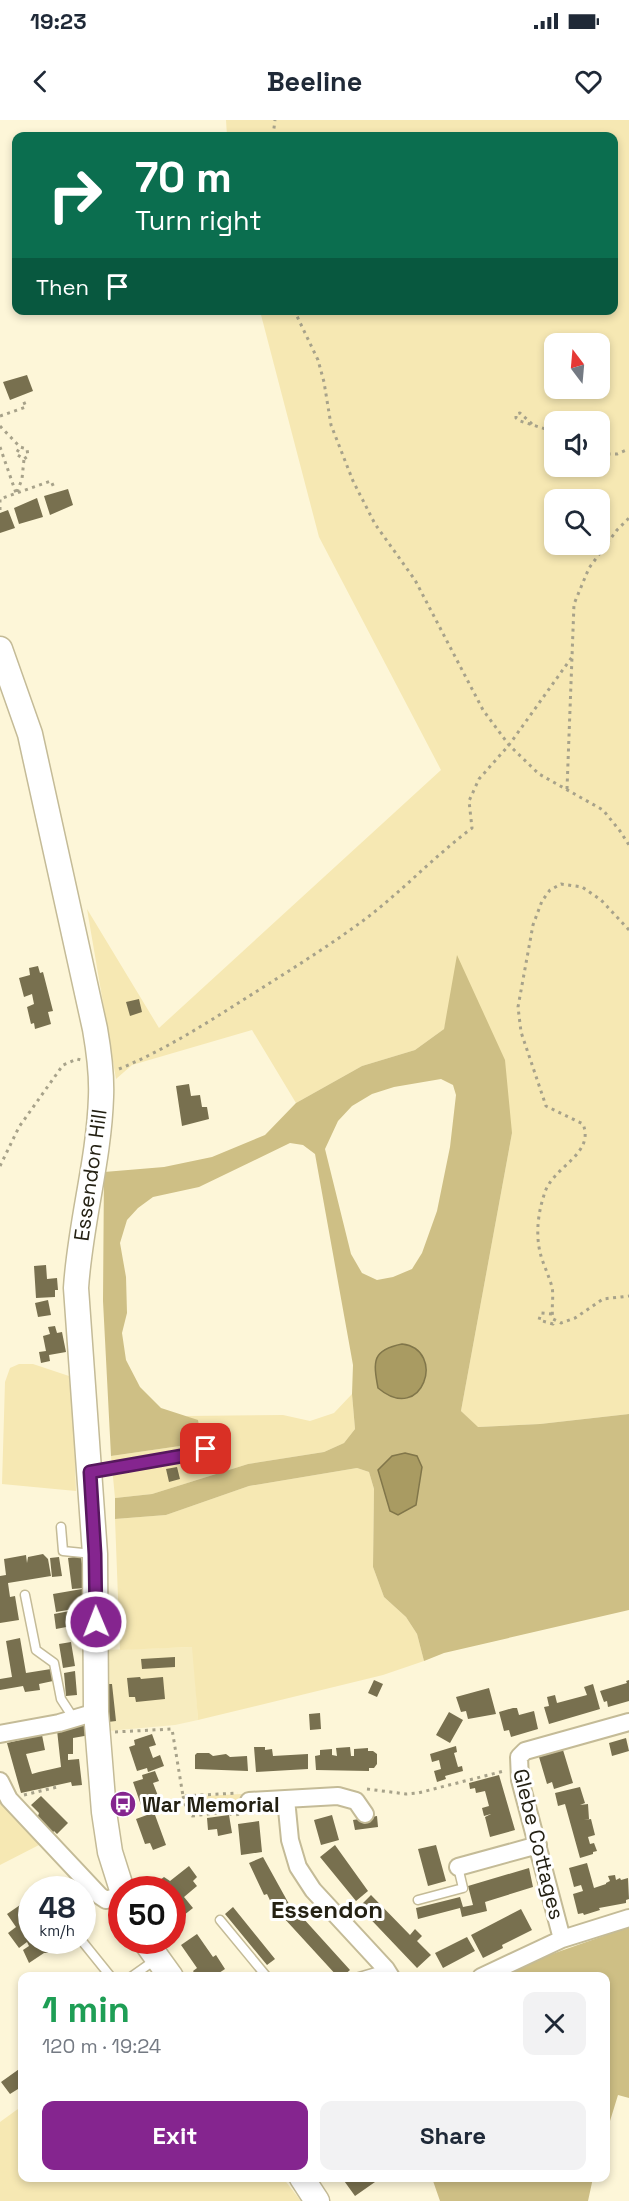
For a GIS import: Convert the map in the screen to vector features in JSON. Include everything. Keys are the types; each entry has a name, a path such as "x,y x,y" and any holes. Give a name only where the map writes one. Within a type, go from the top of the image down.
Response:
{"main road":[{"name":"Essendon Hill","path":"0,649 30,734 95,1029 110,1067 101,1099 96,1145 78,1252 76,1288 95,1554 89,1721 110,1852 118,1876"},
{"path":"305,2182 317,2201"}],"street":[{"path":"0,1734 89,1721"},
{"name":"Glebe Cottages","path":"562,1939 518,1767 519,1757 525,1751 629,1722"},
{"path":"0,1781 9,1798 100,1896 108,1899"},
{"path":"245,1797 286,1799 338,1796 356,1801 365,1814"},
{"path":"286,1799 290,1840 298,1867 313,1890 388,1972"},
{"path":"458,1867 538,1845"},
{"path":"492,1972 562,1939 629,1918"}],"lane":[{"path":"90,1472 187,1455 206,1449"},
{"path":"61,1527 63,1551 95,1554"},
{"path":"25,1595 36,1650 54,1663 60,1699 89,1721"},
{"path":"418,1900 463,1888 458,1867"},
{"path":"220,1920 263,1972"},
{"path":"92,1954 107,1972"},
{"path":"138,1972 158,1959"}],"path":[{"path":"296,315 318,360 331,425 353,481 375,524 415,580 483,710 509,745 539,774 603,810 629,845"},
{"path":"0,416 26,407 23,400"},
{"path":"532,424 525,416 516,414 516,418 520,421 544,428"},
{"path":"0,426 20,447 25,447 28,451 16,494"},
{"path":"0,447 16,494"},
{"path":"20,447 16,454 24,459"},
{"path":"610,454 629,449"},
{"path":"0,510 0,499 51,481 55,490"},
{"path":"567,789 574,604 589,568 617,530 629,518"},
{"path":"0,1166 19,1127 63,1065 76,1059 110,1067 151,1056 282,976 368,916 472,828 469,801 479,779 509,745 572,657"},
{"path":"552,1314 541,1313 539,1320 553,1324 552,1289 540,1253 537,1222 545,1190 584,1145 586,1133 583,1124 546,1106 521,1032 518,1007 533,925 542,901 550,890 561,884 582,887 601,900 629,930"},
{"path":"553,1319 561,1323 575,1318 603,1299 629,1296"},
{"path":"89,1721 172,1729 183,1796 245,1797"},
{"path":"365,1789 405,1794 417,1793 518,1767"},
{"path":"9,1798 57,1787"}],"shaded area":[{"path":"226,120 629,120 629,1414 540,1424 477,1427 461,1411 512,1133 448,1013 444,1029 415,1050 362,1066 296,1103 252,1030 132,1065 116,1079 87,909 159,1028 441,770 319,537 261,315 618,315 618,132 227,132"},
{"path":"457,955 505,1060 512,1133 461,1411 478,1427 540,1424 629,1414 629,1610 444,1653 424,1661 417,1634 406,1617 384,1597 373,1567 374,1489 369,1472 357,1468 249,1486 166,1515 115,1519 115,1498 152,1494 248,1464 324,1452 344,1443 355,1429 352,1394 353,1365 315,1154 303,1145 290,1143 199,1187 153,1197 127,1220 120,1243 126,1277 127,1313 122,1333 126,1360 140,1387 161,1408 198,1420 200,1431 197,1440 180,1446 111,1456 103,1301 104,1172 164,1167 212,1157 265,1135 296,1103 362,1066 415,1050 444,1029","holes":["441,1079 453,1085 456,1095 450,1147 437,1211 422,1253 412,1269 393,1277 377,1280 362,1273 351,1254 325,1149 338,1121 352,1106 372,1094 394,1087"]},
{"path":"402,1344 416,1349 424,1358 426,1370 424,1382 417,1392 407,1398 394,1397 378,1388 375,1371 375,1364 380,1353"},
{"path":"19,1364 33,1364 72,1377 76,1491 2,1484 5,1382 10,1368"},
{"path":"352,1394 355,1429 344,1443 324,1452 248,1464 152,1494 115,1498 111,1456 180,1446 197,1440 198,1421 185,1416 283,1415 310,1421 334,1413"},
{"path":"405,1453 417,1456 422,1467 416,1505 398,1515 390,1511 378,1470 392,1456"},
{"path":"357,1468 369,1472 374,1489 373,1567 384,1597 406,1617 417,1634 424,1661 383,1675 198,1720 192,1647 120,1650 115,1519 166,1515 249,1486"},
{"path":"193,1647 198,1720 175,1725 108,1731 104,1650"},
{"path":"241,1794 243,1812 233,1813 225,1811 192,1815 188,1811 185,1797"},
{"path":"0,1797 39,1845 0,1865"},
{"path":"629,1927 629,2098 618,2095 610,2121 610,1972 501,1972"},
{"path":"18,2109 18,2182 286,2182 301,2201 0,2201 0,2122"},
{"path":"433,2182 592,2182 588,2201 440,2201"}],"building":[{"path":"27,375 33,391 10,400 3,382"},
{"path":"68,489 73,505 50,515 44,496"},
{"path":"37,498 43,517 19,524 14,508"},
{"path":"8,510 15,528 0,533 0,513"},
{"path":"38,966 40,973 43,972 53,1011 48,1012 51,1024 35,1029 34,1023 31,1024 27,1007 34,1004 32,994 24,997 19,978 30,975 29,968"},
{"path":"139,999 142,1012 130,1016 126,1002"},
{"path":"189,1084 191,1096 200,1095 202,1107 207,1107 209,1119 182,1126 176,1086"},
{"path":"46,1265 47,1279 57,1278 58,1290 55,1290 55,1297 36,1298 34,1266"},
{"path":"48,1300 51,1315 38,1317 35,1303"},
{"path":"55,1326 57,1333 62,1332 66,1352 49,1355 50,1361 41,1363 39,1352 46,1351 43,1336 50,1334 48,1327"},
{"path":"177,1467 180,1479 169,1482 166,1469"},
{"path":"43,1554 48,1559 51,1576 8,1583 10,1597 15,1596 19,1620 0,1623 0,1576 6,1575 4,1559 26,1555 27,1563 28,1557"},
{"path":"81,1556 85,1588 72,1589 68,1558"},
{"path":"59,1557 62,1576 52,1577 50,1558"},
{"path":"82,1589 85,1607 56,1612 53,1594"},
{"path":"85,1608 87,1623 56,1629 54,1614"},
{"path":"20,1638 26,1673 51,1669 53,1681 39,1684 40,1690 25,1692 23,1686 0,1690 0,1679 12,1677 6,1641"},
{"path":"71,1642 75,1666 63,1668 59,1644"},
{"path":"175,1657 175,1667 142,1669 141,1659"},
{"path":"75,1671 77,1695 66,1696 64,1673"},
{"path":"140,1677 141,1679 163,1677 165,1699 136,1702 135,1697 129,1697 127,1678"},
{"path":"374,1680 383,1684 377,1697 368,1693"},
{"path":"629,1680 629,1701 608,1707 600,1691 627,1683 626,1681"},
{"path":"106,1684 112,1684 116,1721 108,1722"},
{"path":"593,1684 600,1709 549,1724 544,1707 549,1706 547,1697 555,1695 557,1703 587,1695 584,1687"},
{"path":"489,1688 496,1714 468,1719 466,1711 461,1712 456,1697"},
{"path":"517,1708 519,1715 534,1711 538,1729 511,1737 509,1730 504,1731 499,1712"},
{"path":"449,1712 463,1720 450,1743 436,1735"},
{"path":"320,1713 321,1729 310,1730 309,1714"},
{"path":"89,1724 90,1735 73,1738 73,1754 68,1754 68,1760 79,1759 82,1785 72,1786 71,1782 21,1793 7,1743 42,1735 45,1750 26,1754 32,1774 61,1767 57,1730"},
{"path":"152,1734 156,1745 149,1747 153,1758 160,1755 164,1766 148,1772 147,1768 137,1771 129,1747 135,1745 134,1740"},
{"path":"626,1738 629,1751 612,1756 609,1743"},
{"path":"456,1746 457,1752 454,1753 458,1767 462,1766 463,1771 445,1776 446,1779 437,1782 434,1771 441,1769 439,1760 432,1762 430,1754"},
{"path":"254,1747 272,1749 273,1756 308,1754 308,1769 256,1772"},
{"path":"350,1747 351,1756 354,1756 354,1749 368,1748 368,1751 373,1751 377,1754 377,1764 374,1768 369,1768 369,1771 316,1770 315,1756 320,1755 320,1750 332,1749 332,1755 337,1756 336,1748"},
{"path":"563,1750 573,1783 554,1789 552,1782 547,1784 539,1757"},
{"path":"197,1753 209,1753 213,1756 226,1754 230,1757 247,1756 248,1771 195,1769"},
{"path":"155,1771 159,1781 153,1783 160,1801 151,1804 166,1845 153,1850 150,1843 145,1844 136,1819 147,1815 144,1807 142,1808 133,1782 143,1779 142,1775"},
{"path":"499,1775 515,1830 490,1837 485,1817 491,1814 484,1816 482,1808 489,1806 485,1791 476,1793 475,1788 470,1789 469,1783"},
{"path":"580,1787 585,1803 580,1805 588,1804 589,1819 584,1820 591,1819 595,1835 588,1837 590,1844 594,1843 597,1851 580,1858 565,1804 558,1806 555,1793"},
{"path":"41,1796 68,1823 57,1834 54,1831 52,1834 37,1819 39,1813 31,1805"},
{"path":"229,1815 232,1833 218,1836 217,1829 208,1830 207,1818"},
{"path":"332,1815 339,1840 321,1845 314,1820"},
{"path":"377,1816 378,1827 355,1830 353,1820"},
{"path":"259,1821 262,1852 241,1855 238,1824"},
{"path":"335,1845 368,1891 356,1901 320,1857"},
{"path":"436,1845 446,1881 428,1886 418,1849"},
{"path":"263,1857 289,1904 275,1911 267,1894 264,1895 249,1863"},
{"path":"587,1863 594,1888 610,1881 608,1876 615,1875 616,1880 628,1878 629,1899 626,1903 599,1908 600,1910 584,1915 583,1913 578,1914 573,1894 583,1891 581,1885 574,1887 569,1868"},
{"path":"189,1866 197,1877 193,1881 197,1886 186,1895 186,1876 176,1876"},
{"path":"529,1868 533,1887 485,1902 487,1911 462,1917 460,1908 418,1919 416,1908 460,1897 463,1907 473,1905 468,1886"},
{"path":"371,1895 410,1935 415,1929 422,1936 417,1941 431,1955 417,1968 359,1907"},
{"path":"186,1899 193,1908 186,1914"},
{"path":"18,1906 18,1947 8,1933 16,1927 7,1914"},
{"path":"233,1907 275,1959 267,1965 225,1914"},
{"path":"293,1907 350,1970 333,1972 283,1917"},
{"path":"521,1909 532,1930 502,1945 503,1948 483,1958 471,1935"},
{"path":"197,1934 213,1957 216,1955 225,1969 220,1972 194,1972 197,1968 186,1952 186,1942"},
{"path":"467,1937 475,1951 443,1968 435,1953"},
{"path":"25,1954 42,1954 29,1963"},
{"path":"18,2070 18,2089 10,2094 1,2082"},
{"path":"345,2182 375,2182 355,2196"}],"place":[{"name":"War Memorial","path":"123,1804"}],"district":[{"name":"Essendon","path":"327,1909"}],"route":[{"path":"96,1622 90,1472 187,1455 206,1449"}]}
